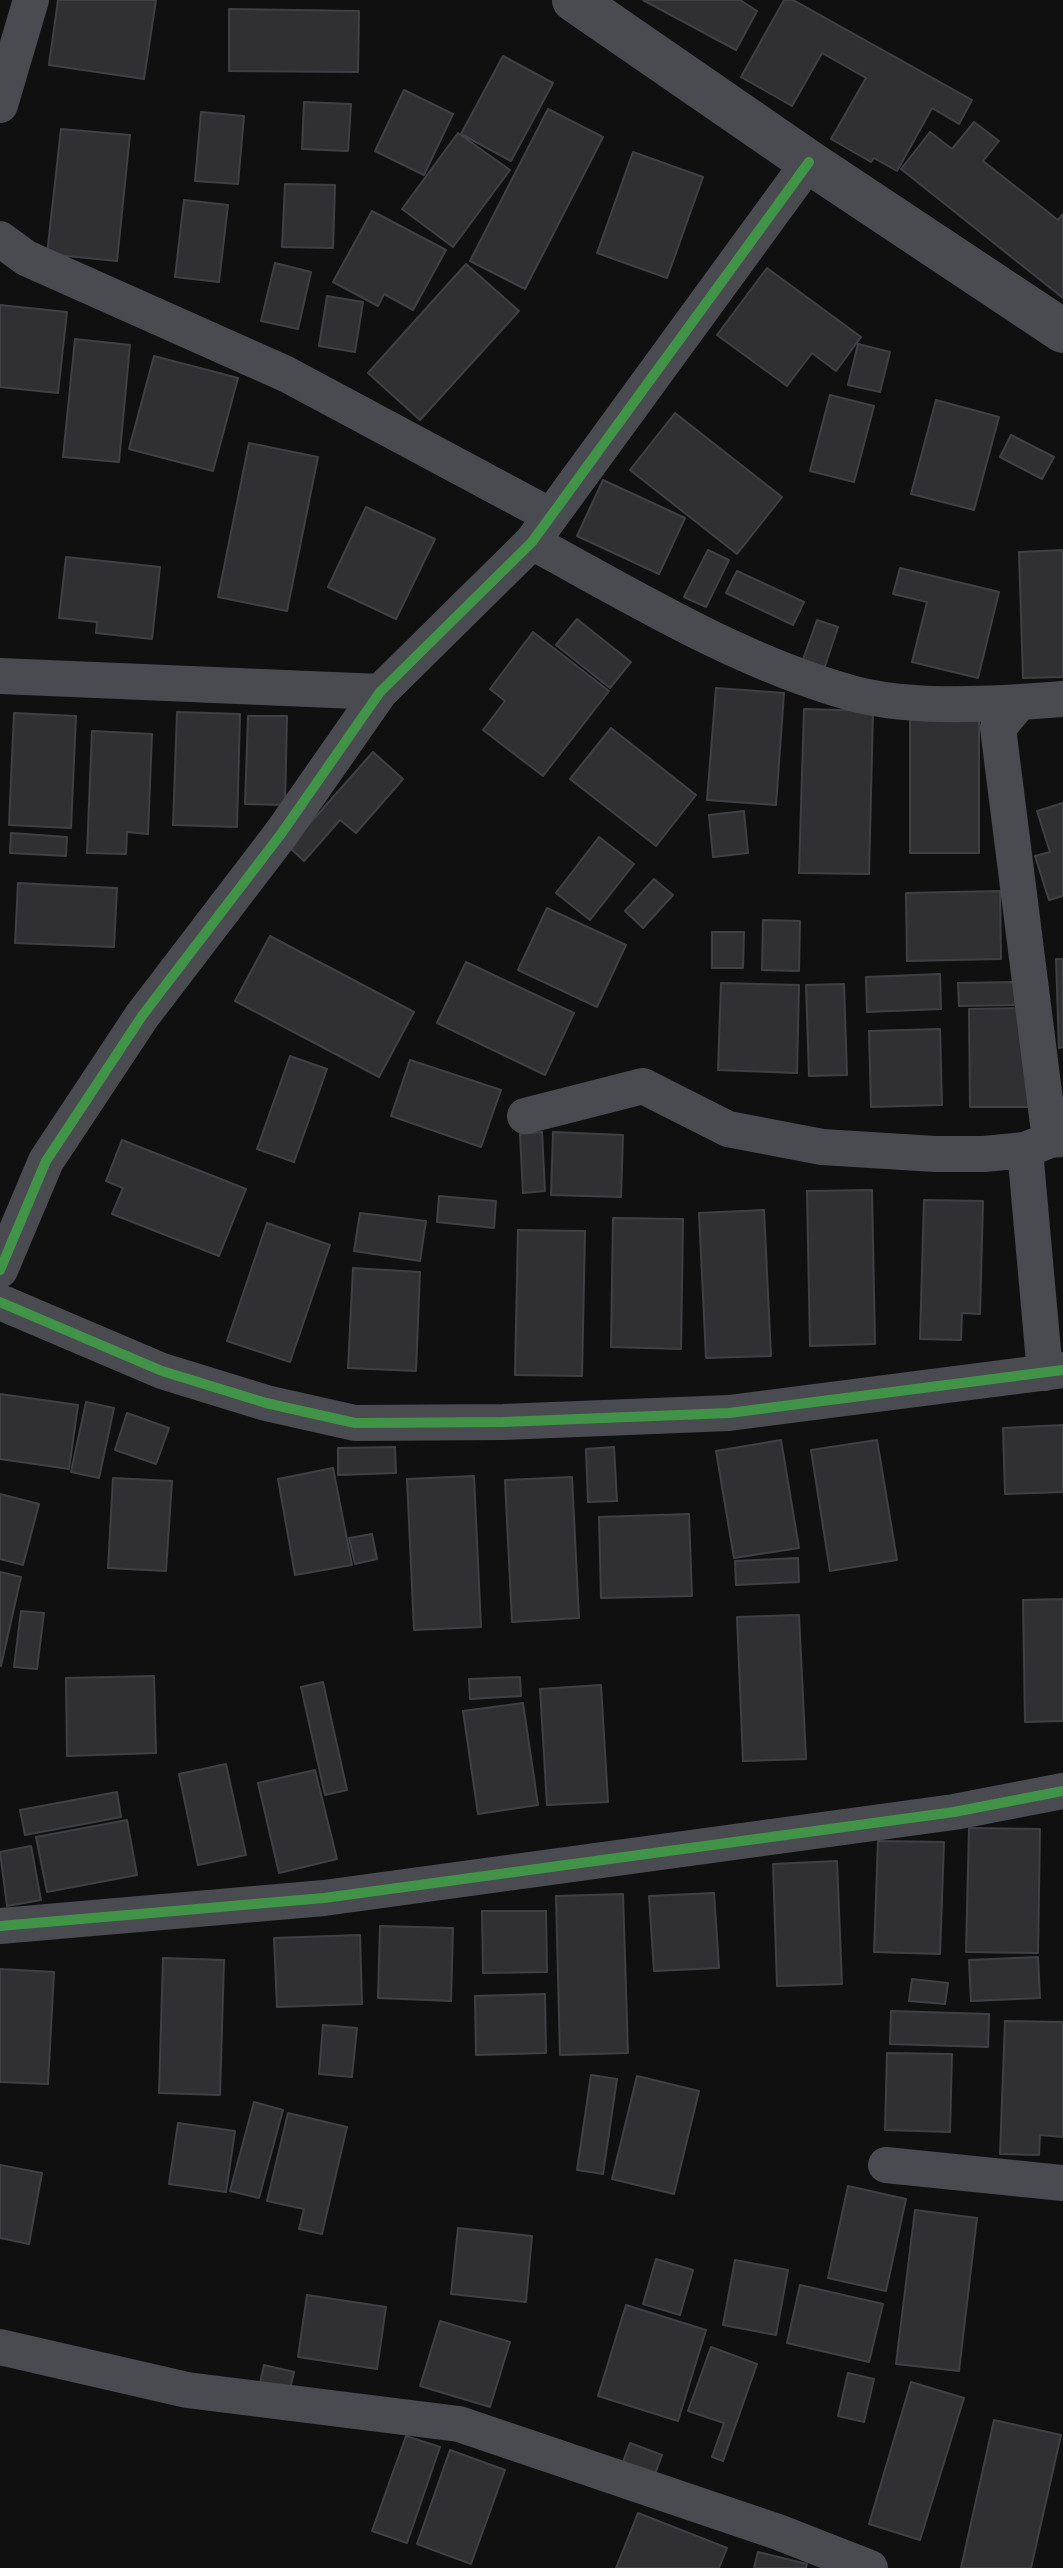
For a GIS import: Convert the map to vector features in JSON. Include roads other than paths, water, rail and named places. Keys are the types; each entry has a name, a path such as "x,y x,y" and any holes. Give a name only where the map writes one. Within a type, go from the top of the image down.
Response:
{"street":[{"path":"0,105 31,0"},
{"path":"574,0 809,162 1063,331"},
{"path":"0,1270 46,1161 142,1016 281,834 380,692 541,529 809,162"},
{"path":"0,239 26,258 286,374 541,529 671,619 755,658 852,693 923,703 1019,703 1063,699"},
{"path":"0,676 380,692"},
{"path":"0,1302 162,1371 266,1403 355,1423 503,1422 729,1413 1054,1371 1046,1143 998,728 1019,703"},
{"path":"525,1116 643,1086 728,1129 822,1147 984,1154 1046,1143"},
{"path":"0,1926 324,1898 954,1812 1063,1791"},
{"path":"886,2165 1063,2183"},
{"path":"0,2347 187,2390 459,2424 778,2532 870,2568"}]}
